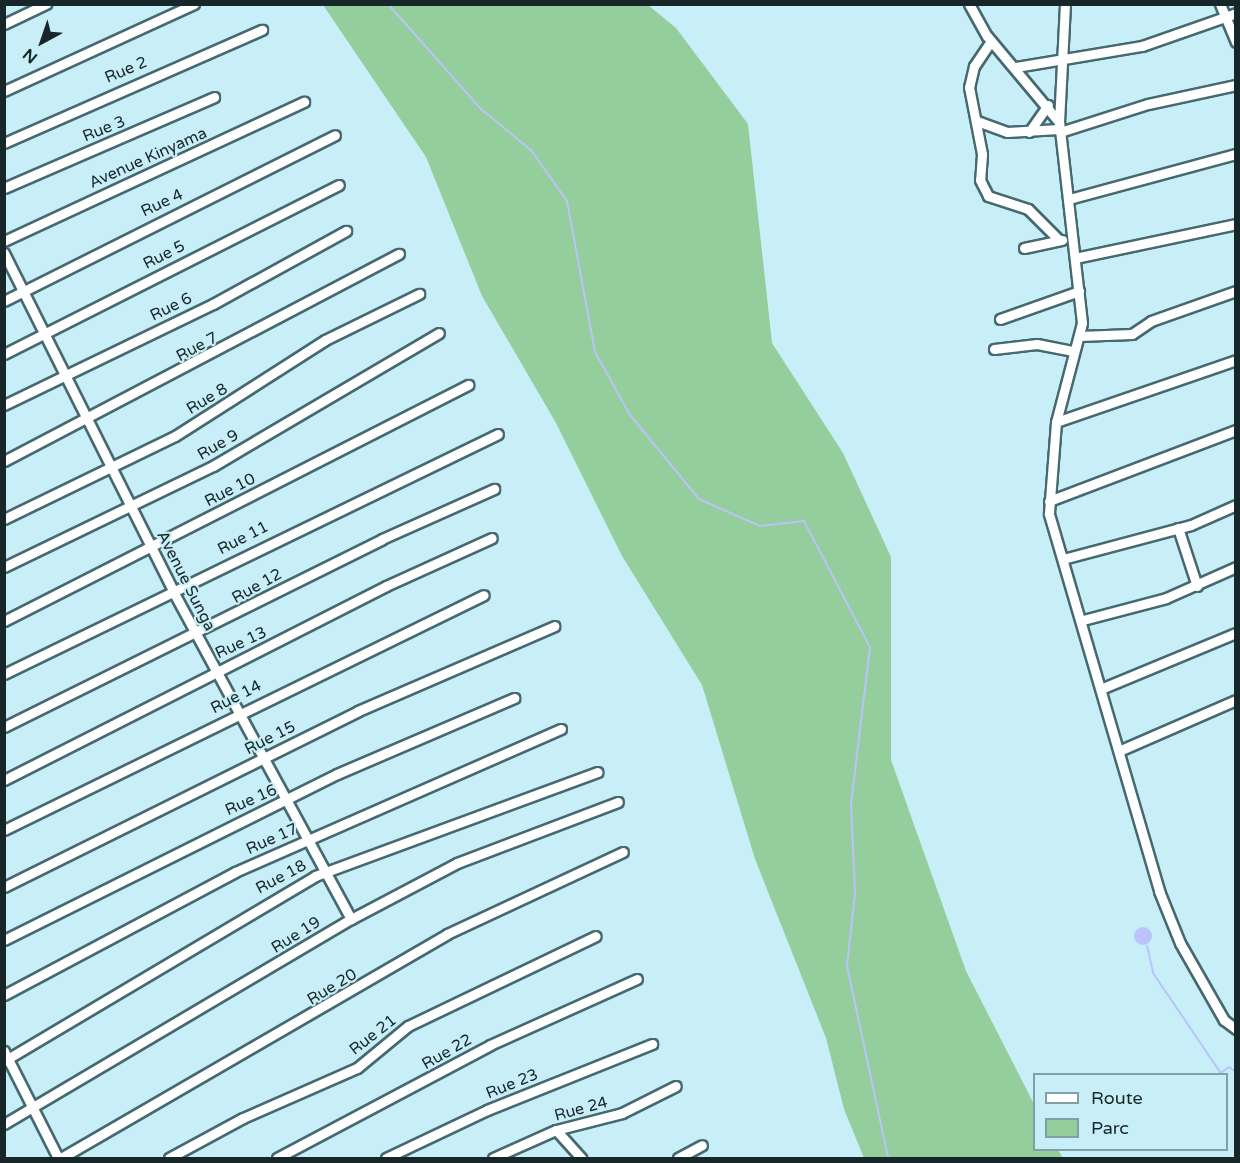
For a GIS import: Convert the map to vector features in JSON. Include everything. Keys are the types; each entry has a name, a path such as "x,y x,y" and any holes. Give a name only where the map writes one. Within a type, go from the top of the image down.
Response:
{"street":[{"path":"4,24 46,4"},
{"path":"4,91 194,4"},
{"path":"969,4 991,41 1048,105 1059,127"},
{"path":"1065,4 1059,61 1059,127 1079,291 1079,336 1073,351 1056,422 1049,501 1063,559 1172,922 1224,1020 1236,1029"},
{"path":"1220,4 1236,42"},
{"path":"1016,68 1142,46 1236,13"},
{"name":"Rue 2","path":"4,143 262,30"},
{"path":"991,41 974,66 969,87 976,121 983,189 1028,209 1059,240"},
{"path":"976,121 1006,132 1029,132 1114,119 1148,104 1236,85"},
{"name":"Rue 3","path":"4,188 214,97"},
{"name":"Avenue Kinyama","path":"4,241 304,102"},
{"path":"1029,132 1048,105"},
{"name":"Rue 4","path":"4,301 335,135"},
{"path":"1069,199 1236,154"},
{"name":"Rue 5","path":"4,354 339,185"},
{"path":"1075,258 1236,224"},
{"name":"Rue 6","path":"4,405 67,372 213,304 346,231"},
{"path":"1024,248 1073,237"},
{"name":"Avenue Sunga","path":"4,253 67,372 88,420 113,466 174,593 351,919"},
{"name":"Rue 7","path":"4,460 88,420 399,254"},
{"path":"1000,318 1079,291"},
{"path":"1079,336 1132,334 1151,321 1236,291"},
{"name":"Rue 8","path":"4,519 195,424 325,340 419,294"},
{"name":"Rue 9","path":"4,567 132,509 439,333"},
{"path":"994,349 1036,344 1073,351"},
{"path":"1056,422 1236,360"},
{"name":"Rue 10","path":"4,621 152,548 468,384"},
{"path":"1049,501 1236,430"},
{"name":"Rue 11","path":"4,674 174,593 289,531 498,434"},
{"name":"Rue 12","path":"4,727 195,631 494,489"},
{"path":"1063,559 1178,528 1236,505"},
{"path":"1178,528 1197,586"},
{"name":"Rue 13","path":"4,780 216,672 492,538"},
{"path":"1083,620 1197,586 1236,567"},
{"name":"Rue 14","path":"4,830 238,713 484,595"},
{"name":"Rue 15","path":"4,886 264,757 554,626"},
{"path":"1103,688 1236,633"},
{"name":"Rue 16","path":"4,940 288,800 514,698"},
{"path":"1121,750 1236,700"},
{"name":"Rue 17","path":"4,995 208,886 308,839 561,729"},
{"name":"Rue 18","path":"6,1057 250,911 326,873 437,826 597,772"},
{"name":"Rue 19","path":"4,1124 351,919 458,863 618,802"},
{"name":"Rue 20","path":"59,1158 447,934 623,852"},
{"name":"Rue 21","path":"169,1158 243,1118 357,1068 408,1026 596,936"},
{"name":"Rue 22","path":"277,1158 490,1045 637,979"},
{"name":"Rue 23","path":"386,1158 487,1110 652,1044"},
{"path":"6,1057 59,1158"},
{"name":"Rue 24","path":"493,1158 556,1130 622,1113 676,1086"},
{"path":"556,1130 581,1158"},
{"path":"678,1158 702,1145"}],"green space":[{"path":"323,5 648,5 676,28 748,124 772,343 843,453 891,557 891,760 966,971 1033,1102 1033,1151 1059,1151 1063,1158 864,1158 844,1109 826,1038 755,859 702,685 622,556 556,423 482,296 426,157"}],"water":[{"path":"1143,927 1149,930 1152,936 1149,942 1143,945 1137,942 1134,936 1137,930"}],"waterway":[{"path":"388,4 481,109 531,150 567,201 595,352 630,415 699,499 760,526 804,521 870,647 851,804 855,893 847,966 888,1158"},
{"path":"1147,946 1153,973 1220,1072"},
{"path":"1220,1073 1229,1067 1236,1072"}]}
